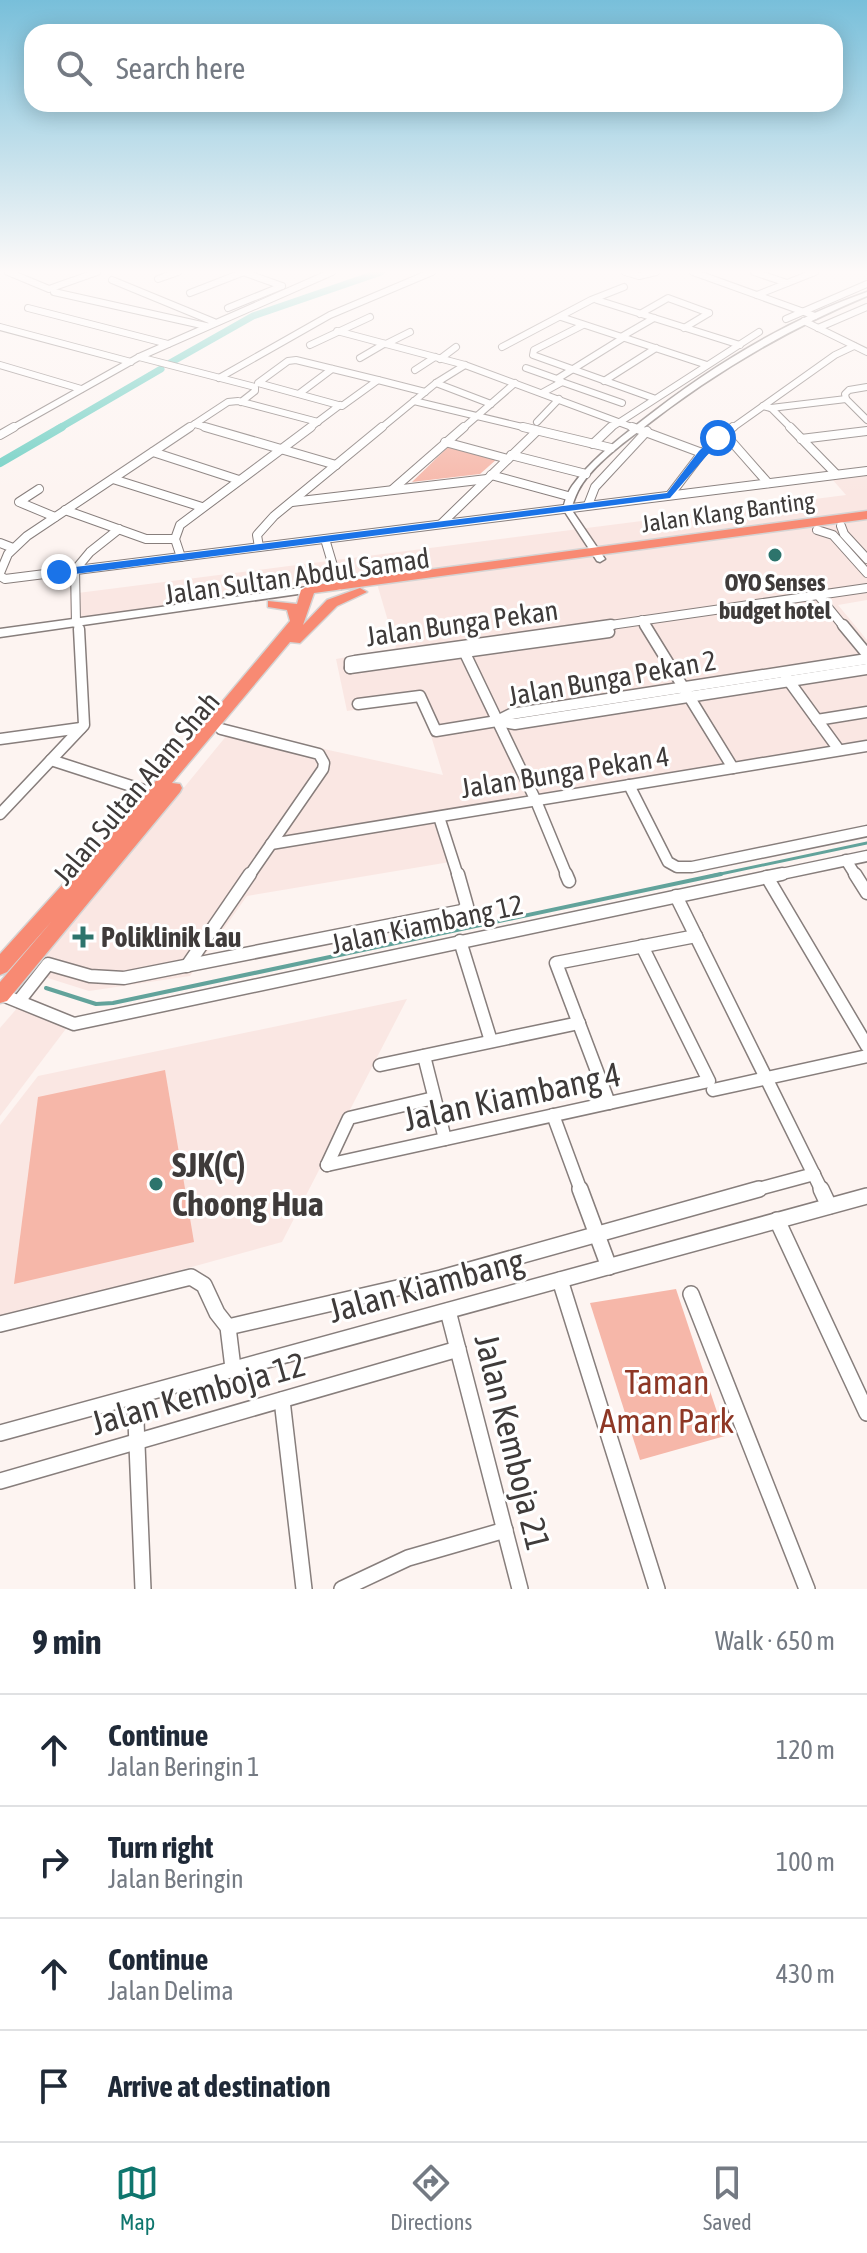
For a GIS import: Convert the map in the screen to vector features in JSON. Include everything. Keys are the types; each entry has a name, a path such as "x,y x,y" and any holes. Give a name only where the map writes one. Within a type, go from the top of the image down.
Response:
{"highway":[{"name":"Jalan Klang Banting","path":"598,556 867,515"},
{"name":"Jalan Klang Banting","path":"598,556 867,523"},
{"name":"Jalan Sultan Abdul Samad","path":"315,593 339,586 598,556"},
{"name":"Jalan Sultan Abdul Samad","path":"315,593 360,592 598,556"},
{"path":"315,618 332,603 360,592"},
{"path":"315,593 315,618"},
{"name":"Jalan Sultan Alam Shah","path":"0,994 297,623 315,593"},
{"path":"273,604 293,607 297,623"},
{"name":"Jalan Sultan Alam Shah","path":"0,967 221,729 315,618"}],"main road":[{"name":"Jalan Sultan Abdul Samad","path":"0,640 315,593"},
{"name":"Jalan Sultan Abdul Samad","path":"0,633 273,604 315,593"}],"street":[{"path":"72,346 131,362"},
{"path":"0,435 163,346"},
{"path":"219,378 275,346"},
{"path":"360,358 381,346"},
{"path":"393,346 465,365 702,453"},
{"path":"545,346 533,353 653,398"},
{"path":"542,393 571,369 607,346"},
{"path":"650,346 721,370"},
{"path":"593,444 619,420 735,346"},
{"path":"741,346 752,349"},
{"path":"598,556 567,509 568,496 611,448 636,427 757,346"},
{"path":"854,346 867,352"},
{"path":"670,495 702,453 724,433 767,407 835,355 854,346"},
{"path":"415,370 456,347"},
{"path":"604,381 656,348"},
{"path":"139,357 255,387 255,391 195,424 55,517 13,548 3,563 2,576 75,570 867,471"},
{"path":"378,380 347,405 259,384 288,361 299,360 332,369 378,380 425,392"},
{"path":"0,365 81,389"},
{"path":"259,547 260,530 290,502 436,383 465,365"},
{"path":"526,368 622,403"},
{"path":"300,393 332,369"},
{"path":"436,383 491,404"},
{"path":"391,490 515,383"},
{"path":"767,407 845,396 849,390 867,387"},
{"path":"845,396 867,420"},
{"path":"441,525 510,457 559,399"},
{"path":"238,401 318,422"},
{"path":"414,401 537,426 611,448"},
{"path":"181,557 175,539 180,525 340,405"},
{"path":"767,407 836,474"},
{"path":"195,424 336,465"},
{"path":"588,505 595,487 647,431"},
{"path":"801,439 867,431"},
{"path":"724,433 768,483"},
{"path":"445,442 586,474"},
{"path":"153,452 239,480"},
{"path":"290,502 489,477 568,496"},
{"path":"113,479 202,507"},
{"path":"39,489 19,502 55,517"},
{"path":"65,510 146,539 175,539"},
{"path":"841,526 844,534 867,559"},
{"path":"2,809 82,728 75,570 90,552 119,529"},
{"path":"817,530 833,535 867,573"},
{"path":"325,539 339,586"},
{"path":"0,543 13,548"},
{"name":"Jalan Bunga Pekan","path":"820,598 867,588"},
{"name":"Jalan Bunga Pekan","path":"463,650 355,661 349,665 356,669 644,623 867,594"},
{"path":"820,598 867,656"},
{"path":"644,623 733,768"},
{"path":"463,650 536,801 569,881"},
{"name":"Jalan Bunga Pekan 2","path":"786,677 867,656"},
{"name":"Jalan Bunga Pekan 2","path":"358,704 420,696 433,730 497,721 515,724 686,692 867,669"},
{"path":"786,677 839,750"},
{"path":"817,720 867,712"},
{"path":"0,739 82,728"},
{"path":"187,966 323,769 324,759 319,754 221,729"},
{"name":"Jalan Bunga Pekan 4","path":"271,844 867,746"},
{"path":"51,760 161,795"},
{"path":"629,785 668,862 677,867 692,867 867,831"},
{"path":"19,1001 48,964 90,976 124,978 462,911 467,906 466,900 439,817"},
{"name":"Jalan Kiambang 12","path":"0,994 74,1024 867,856"},
{"path":"846,860 867,893"},
{"path":"767,877 867,1046"},
{"path":"676,896 829,1206"},
{"path":"609,1103 556,963 696,936"},
{"path":"460,941 491,1041"},
{"path":"642,946 711,1085"},
{"path":"380,1065 579,1023"},
{"path":"424,1056 445,1139"},
{"name":"Jalan Kiambang 4","path":"434,1098 349,1118 327,1165 609,1103 711,1085 767,1080 867,1056"},
{"path":"553,1115 609,1267"},
{"name":"Jalan Kiambang","path":"228,1327 441,1278 814,1174"},
{"name":"Jalan Kiambang","path":"0,1433 867,1196"},
{"path":"777,1220 867,1413"},
{"path":"0,1324 191,1277 200,1279 207,1286 216,1317 228,1327 233,1368"},
{"path":"560,1280 657,1589"},
{"path":"691,1294 807,1589"},
{"name":"Jalan Kemboja 21","path":"448,1311 520,1589"},
{"name":"Jalan Kemboja 12","path":"0,1481 458,1349"},
{"path":"135,1397 143,1589"},
{"path":"282,1400 304,1589"},
{"path":"342,1589 408,1558 505,1530"}],"shaded area":[{"path":"867,474 867,600 838,605 867,640 867,741 436,813 450,862 247,896 190,976 89,991 32,973 232,729 443,775 420,700 347,711 336,659 396,648 375,577 70,619 70,594 846,495 832,479"},
{"name":"SJK(C) Choong Hua","path":"407,999 282,1242 0,1320 0,1125 38,1076"},
{"path":"19,1006 68,1026 0,1116 0,1028"}],"green space":[{"path":"448,447 497,459 480,474 412,482"},
{"path":"165,1070 194,1242 14,1284 38,1097"},
{"name":"Taman Aman Park","path":"676,1289 725,1436 640,1460 590,1303"}],"waterway":[{"path":"170,363 200,346"},
{"path":"58,429 161,369"},
{"path":"0,463 62,427"},
{"path":"711,876 867,843"},
{"path":"46,988 96,1004 113,1003 721,874"}],"place":[{"name":"OYO Senses budget hotel","path":"775,555"},
{"name":"Poliklinik Lau","path":"83,937"},
{"name":"SJK(C) Choong Hua","path":"156,1184"}],"route":[{"path":"59,572 670,495 702,453 718,438"}]}
